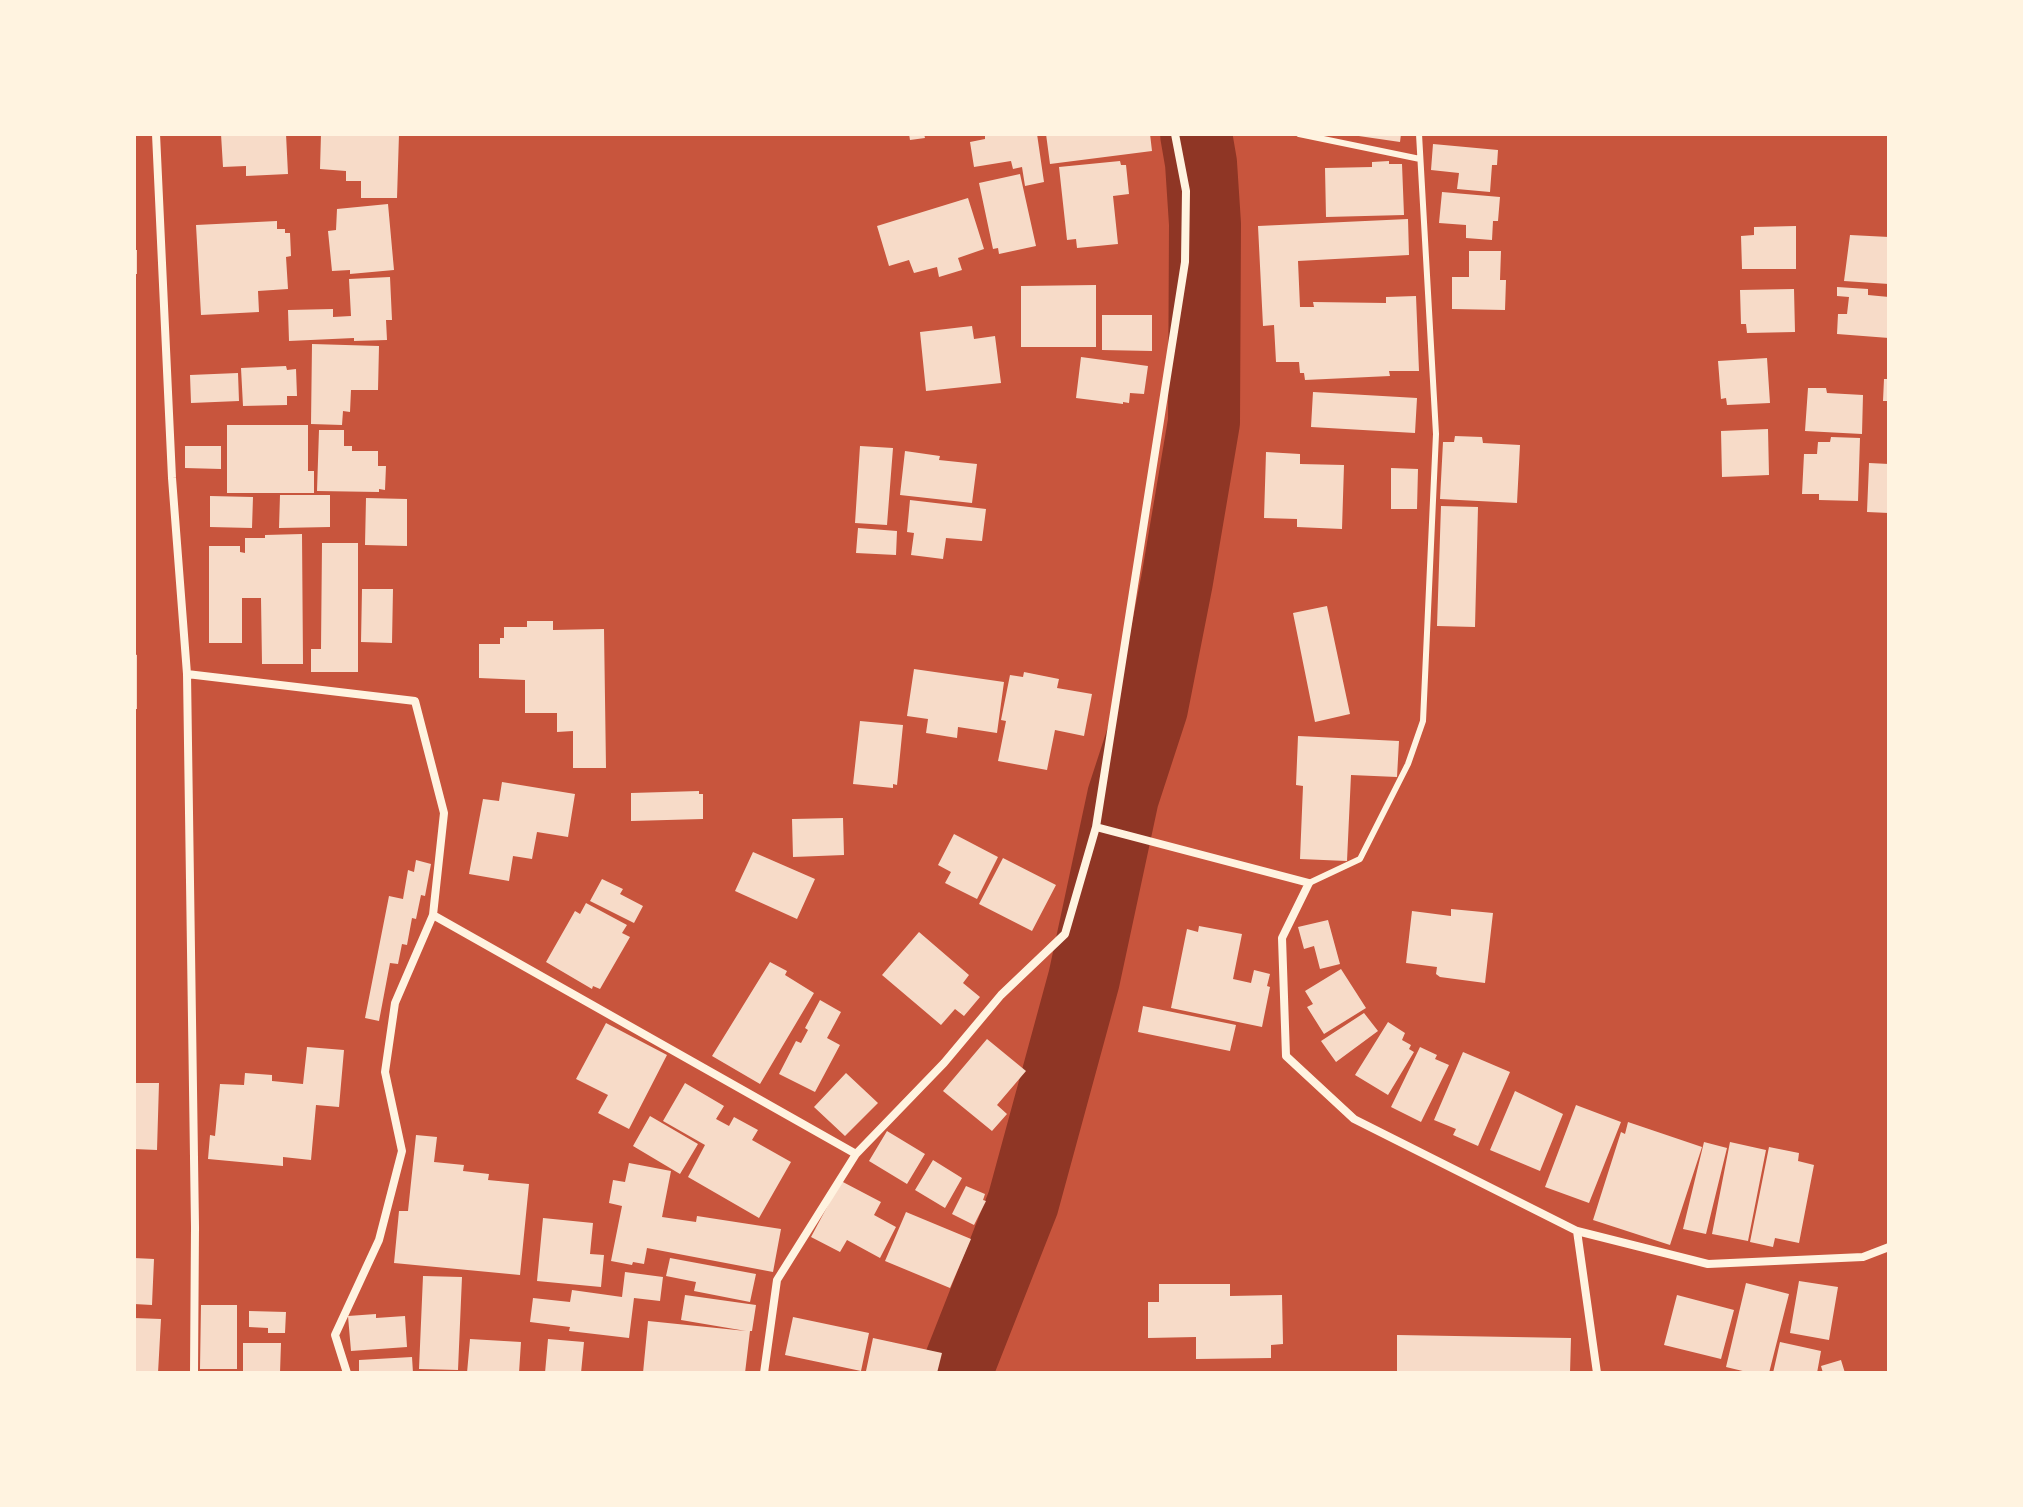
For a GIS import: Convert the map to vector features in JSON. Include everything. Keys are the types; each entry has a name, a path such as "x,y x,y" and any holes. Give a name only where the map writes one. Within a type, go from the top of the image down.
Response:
{"street":[{"path":"156,134 173,492 187,674 195,1227 194,1373"},
{"path":"764,1373 777,1280 856,1154 944,1063 1001,995 1065,934 1098,828 1185,262 1186,191 1175,134"},
{"path":"187,674 415,701 444,813 433,915 395,1003 385,1072 402,1151 379,1240 335,1335 347,1373"},
{"path":"1098,828 1309,883 1282,938 1286,1056 1354,1119 1577,1231 1708,1264 1863,1257 1889,1247"},
{"path":"433,915 856,1154"},
{"path":"1577,1231 1597,1373"}],"lane":[{"path":"1299,134 1420,159"},
{"path":"1309,883 1360,859 1408,764 1423,721 1436,434 1419,134"}],"building":[{"path":"221,134 286,134 288,174 246,176 246,166 223,167"},
{"path":"321,134 399,134 397,198 361,198 361,181 346,181 346,171 320,169"},
{"path":"909,134 924,134 925,138 910,140"},
{"path":"994,134 1037,134 1044,182 1025,186 1022,167 1013,169 1011,161 974,167 970,142"},
{"path":"1046,134 1150,134 1152,151 1050,164"},
{"path":"1345,134 1401,134 1400,142"},
{"path":"1433,144 1498,150 1497,165 1492,165 1490,192 1457,189 1459,173 1431,170"},
{"path":"1120,161 1121,165 1126,165 1129,194 1113,196 1118,244 1077,248 1076,239 1067,240 1059,167"},
{"path":"1389,161 1389,164 1402,164 1404,215 1326,217 1325,168 1372,167 1372,162"},
{"path":"1020,174 1036,246 999,254 998,248 993,249 979,183"},
{"path":"1442,192 1500,197 1498,221 1493,221 1492,240 1466,238 1466,225 1439,223"},
{"path":"968,198 984,249 958,258 962,270 939,277 937,267 914,273 909,260 889,266 877,226"},
{"path":"388,204 394,270 350,274 350,270 332,271 328,231 336,230 337,209"},
{"path":"1408,219 1409,255 1298,261 1300,307 1314,307 1313,302 1386,303 1386,297 1416,296 1419,371 1389,371 1390,376 1305,380 1304,373 1300,373 1299,362 1276,362 1274,325 1263,326 1258,226"},
{"path":"277,221 277,229 290,233 291,256 286,257 288,289 258,291 259,312 201,315 196,225"},
{"path":"1796,226 1796,269 1742,269 1741,236 1754,235 1754,227"},
{"path":"1850,235 1889,237 1889,284 1844,281"},
{"path":"134,250 137,250 137,274 134,274"},
{"path":"1469,251 1501,251 1500,280 1506,280 1505,310 1452,309 1452,277 1469,277"},
{"path":"390,277 392,320 386,320 387,340 289,341 288,310 333,309 333,317 351,316 349,279"},
{"path":"1096,285 1096,347 1021,347 1021,286"},
{"path":"1837,287 1868,289 1868,295 1889,297 1889,338 1837,334 1838,314 1847,314 1849,297 1837,296"},
{"path":"1794,289 1795,332 1747,333 1746,324 1741,324 1740,290"},
{"path":"1102,315 1152,315 1152,351 1102,350"},
{"path":"972,326 974,339 995,336 1001,383 926,391 920,332"},
{"path":"312,344 379,346 378,390 351,390 350,412 343,411 342,425 311,424"},
{"path":"1081,357 1148,366 1144,394 1130,393 1129,403 1123,404 1076,398"},
{"path":"1767,358 1770,403 1727,405 1726,398 1721,399 1718,361"},
{"path":"286,366 287,370 296,369 297,396 287,396 287,405 243,406 241,368"},
{"path":"238,373 239,401 191,403 190,375"},
{"path":"1884,379 1889,379 1889,401 1883,401"},
{"path":"1808,388 1826,388 1827,393 1863,395 1862,434 1805,431"},
{"path":"1313,392 1417,398 1415,433 1311,427"},
{"path":"227,425 308,425 308,471 314,471 314,493 227,493"},
{"path":"1768,429 1769,475 1722,477 1721,431"},
{"path":"319,430 344,430 344,446 352,446 352,451 378,451 378,466 386,466 385,490 317,491"},
{"path":"1455,436 1482,437 1483,443 1520,445 1517,503 1440,499 1443,442 1454,442"},
{"path":"1831,437 1860,438 1858,501 1819,500 1819,494 1802,494 1804,454 1817,454 1818,442 1830,442"},
{"path":"185,446 221,446 221,469 185,468"},
{"path":"860,446 893,448 887,525 855,523"},
{"path":"905,451 940,456 939,460 977,464 972,503 900,495"},
{"path":"1266,452 1300,454 1300,464 1344,465 1342,529 1297,527 1297,519 1264,518"},
{"path":"1869,463 1889,464 1889,513 1867,512"},
{"path":"1391,468 1418,469 1417,509 1391,509"},
{"path":"280,495 330,495 330,527 279,528"},
{"path":"210,496 253,497 252,528 210,527"},
{"path":"366,498 407,499 407,546 365,545"},
{"path":"910,500 986,509 982,541 946,538 943,559 911,555 914,533 907,532"},
{"path":"1441,506 1478,507 1475,627 1437,626"},
{"path":"858,528 897,531 896,555 856,553"},
{"path":"302,534 303,664 262,664 261,598 242,598 242,643 209,643 209,546 240,546 240,552 245,553 245,538"},
{"path":"322,543 358,543 358,672 311,672 311,649 321,649"},
{"path":"362,589 393,589 392,643 361,642"},
{"path":"1327,606 1350,714 1315,722 1293,613"},
{"path":"527,621 553,621 553,630 604,629 606,768 573,768 573,731 557,732 557,713 525,713 525,680 479,678 479,644 500,644 500,638 504,638 504,627 527,627"},
{"path":"134,654 137,655 137,709 134,709"},
{"path":"914,669 1004,682 997,733 958,727 957,738 926,733 928,719 907,716"},
{"path":"1024,672 1059,679 1057,688 1092,694 1084,736 1055,730 1047,770 998,761 1006,721 1001,720 1010,675 1023,677"},
{"path":"860,721 903,725 897,785 893,784 893,788 853,784"},
{"path":"1298,736 1399,741 1397,777 1351,775 1347,861 1300,859 1303,786 1296,785"},
{"path":"502,782 575,794 568,837 537,832 532,859 513,856 509,881 469,874 483,799 499,801"},
{"path":"699,791 703,794 703,819 631,821 631,793"},
{"path":"843,818 844,855 793,857 792,819"},
{"path":"954,834 998,857 977,899 945,883 951,872 938,865"},
{"path":"753,852 815,879 797,919 735,891"},
{"path":"1003,858 1056,885 1032,931 979,904"},
{"path":"416,860 431,864 425,896 421,895 416,919 412,918 407,945 402,944 398,964 390,963 379,1021 365,1018 389,896 403,899 408,870 414,872"},
{"path":"602,879 623,889 620,894 643,906 634,923 590,901"},
{"path":"586,903 627,925 622,933 630,937 600,989 593,986 592,989 546,962 575,911 580,914"},
{"path":"1451,909 1493,913 1485,983 1440,977 1436,974 1437,967 1406,963 1412,911 1451,916"},
{"path":"1328,920 1340,964 1320,969 1314,946 1304,949 1298,927"},
{"path":"1199,926 1242,934 1233,979 1251,983 1254,970 1270,974 1262,1027 1171,1008 1187,929 1198,932"},
{"path":"919,932 969,975 963,983 980,997 964,1016 955,1009 941,1025 882,975"},
{"path":"770,962 787,971 785,975 814,993 760,1084 712,1056"},
{"path":"1341,969 1366,1008 1324,1034 1307,1007 1313,1004 1305,991"},
{"path":"820,1000 841,1012 827,1038 840,1045 815,1092 779,1074 796,1041 801,1043 808,1030 805,1028"},
{"path":"1143,1006 1236,1025 1230,1051 1138,1032"},
{"path":"1364,1013 1378,1031 1336,1062 1321,1041"},
{"path":"1388,1022 1405,1033 1402,1040 1411,1045 1409,1049 1414,1052 1388,1095 1355,1075"},
{"path":"606,1023 667,1055 629,1129 598,1113 608,1095 576,1079"},
{"path":"987,1039 1026,1071 997,1105 1007,1114 992,1131 943,1091"},
{"path":"307,1047 344,1050 339,1107 316,1105 311,1160 283,1157 283,1166 208,1159 210,1135 215,1136 220,1084 244,1085 245,1073 272,1075 272,1081 303,1084"},
{"path":"1420,1047 1449,1065 1421,1122 1391,1107"},
{"path":"1463,1052 1510,1072 1478,1146 1453,1135 1456,1129 1434,1120"},
{"path":"846,1073 878,1103 845,1136 814,1107"},
{"path":"134,1083 159,1083 157,1150 134,1149"},
{"path":"685,1083 724,1106 716,1119 729,1126 734,1117 758,1130 752,1140 791,1162 759,1218 688,1177 705,1145 663,1121"},
{"path":"1515,1091 1563,1114 1540,1171 1490,1150"},
{"path":"1576,1105 1621,1122 1589,1203 1545,1187"},
{"path":"650,1116 698,1144 680,1174 633,1146"},
{"path":"1628,1122 1702,1147 1670,1245 1593,1220 1621,1132 1625,1134"},
{"path":"887,1131 925,1154 907,1184 869,1161"},
{"path":"416,1135 437,1137 434,1162 464,1165 463,1171 489,1174 488,1180 529,1184 520,1275 394,1263 399,1211 408,1211"},
{"path":"1704,1142 1727,1148 1706,1234 1683,1229"},
{"path":"1730,1142 1766,1150 1748,1241 1712,1234"},
{"path":"1769,1147 1799,1153 1798,1161 1814,1165 1799,1243 1775,1238 1773,1247 1750,1242"},
{"path":"933,1160 962,1178 945,1208 915,1190"},
{"path":"629,1163 671,1171 662,1217 696,1222 697,1216 781,1229 773,1272 647,1248 644,1264 611,1261 622,1206 609,1203 613,1180 625,1182"},
{"path":"841,1181 881,1202 874,1215 896,1227 880,1258 847,1240 840,1252 811,1237"},
{"path":"966,1186 985,1194 983,1200 986,1201 974,1225 952,1214"},
{"path":"906,1212 971,1239 950,1288 885,1261"},
{"path":"543,1218 593,1223 590,1254 604,1255 601,1287 537,1281"},
{"path":"134,1258 154,1259 152,1305 134,1304"},
{"path":"670,1258 756,1274 750,1302 694,1291 696,1282 666,1276"},
{"path":"625,1272 663,1277 660,1301 634,1298 629,1338 569,1331 570,1327 530,1322 533,1298 570,1302 572,1290 622,1297"},
{"path":"423,1276 462,1277 458,1370 419,1369"},
{"path":"1799,1281 1838,1287 1829,1340 1790,1333"},
{"path":"1746,1283 1789,1294 1769,1373 1751,1373 1726,1367"},
{"path":"1159,1284 1230,1284 1230,1296 1282,1295 1283,1344 1271,1345 1271,1358 1196,1359 1196,1337 1148,1338 1148,1302 1159,1302"},
{"path":"685,1295 756,1305 745,1373 643,1373 648,1321 746,1331 681,1320"},
{"path":"1677,1295 1734,1310 1721,1359 1664,1345"},
{"path":"201,1305 237,1305 237,1369 200,1369"},
{"path":"249,1311 286,1312 285,1333 268,1333 268,1328 249,1327"},
{"path":"376,1314 376,1318 405,1316 407,1347 351,1351 348,1316"},
{"path":"793,1317 869,1333 861,1371 785,1355"},
{"path":"134,1318 161,1319 158,1373 134,1373"},
{"path":"1397,1335 1571,1338 1570,1373 1397,1373"},
{"path":"873,1338 942,1353 937,1373 866,1371"},
{"path":"470,1339 521,1342 519,1373 467,1373"},
{"path":"548,1339 584,1342 581,1373 545,1373"},
{"path":"1780,1342 1821,1351 1817,1373 1773,1373"},
{"path":"243,1343 281,1343 280,1373 243,1373"},
{"path":"412,1357 413,1373 359,1373 359,1360"},
{"path":"1841,1360 1845,1373 1823,1373 1821,1366"}],"waterway":[{"path":"956,1373 1023,1203 1084,979 1123,797 1152,708 1177,581 1204,422 1205,224 1196,134"}]}
